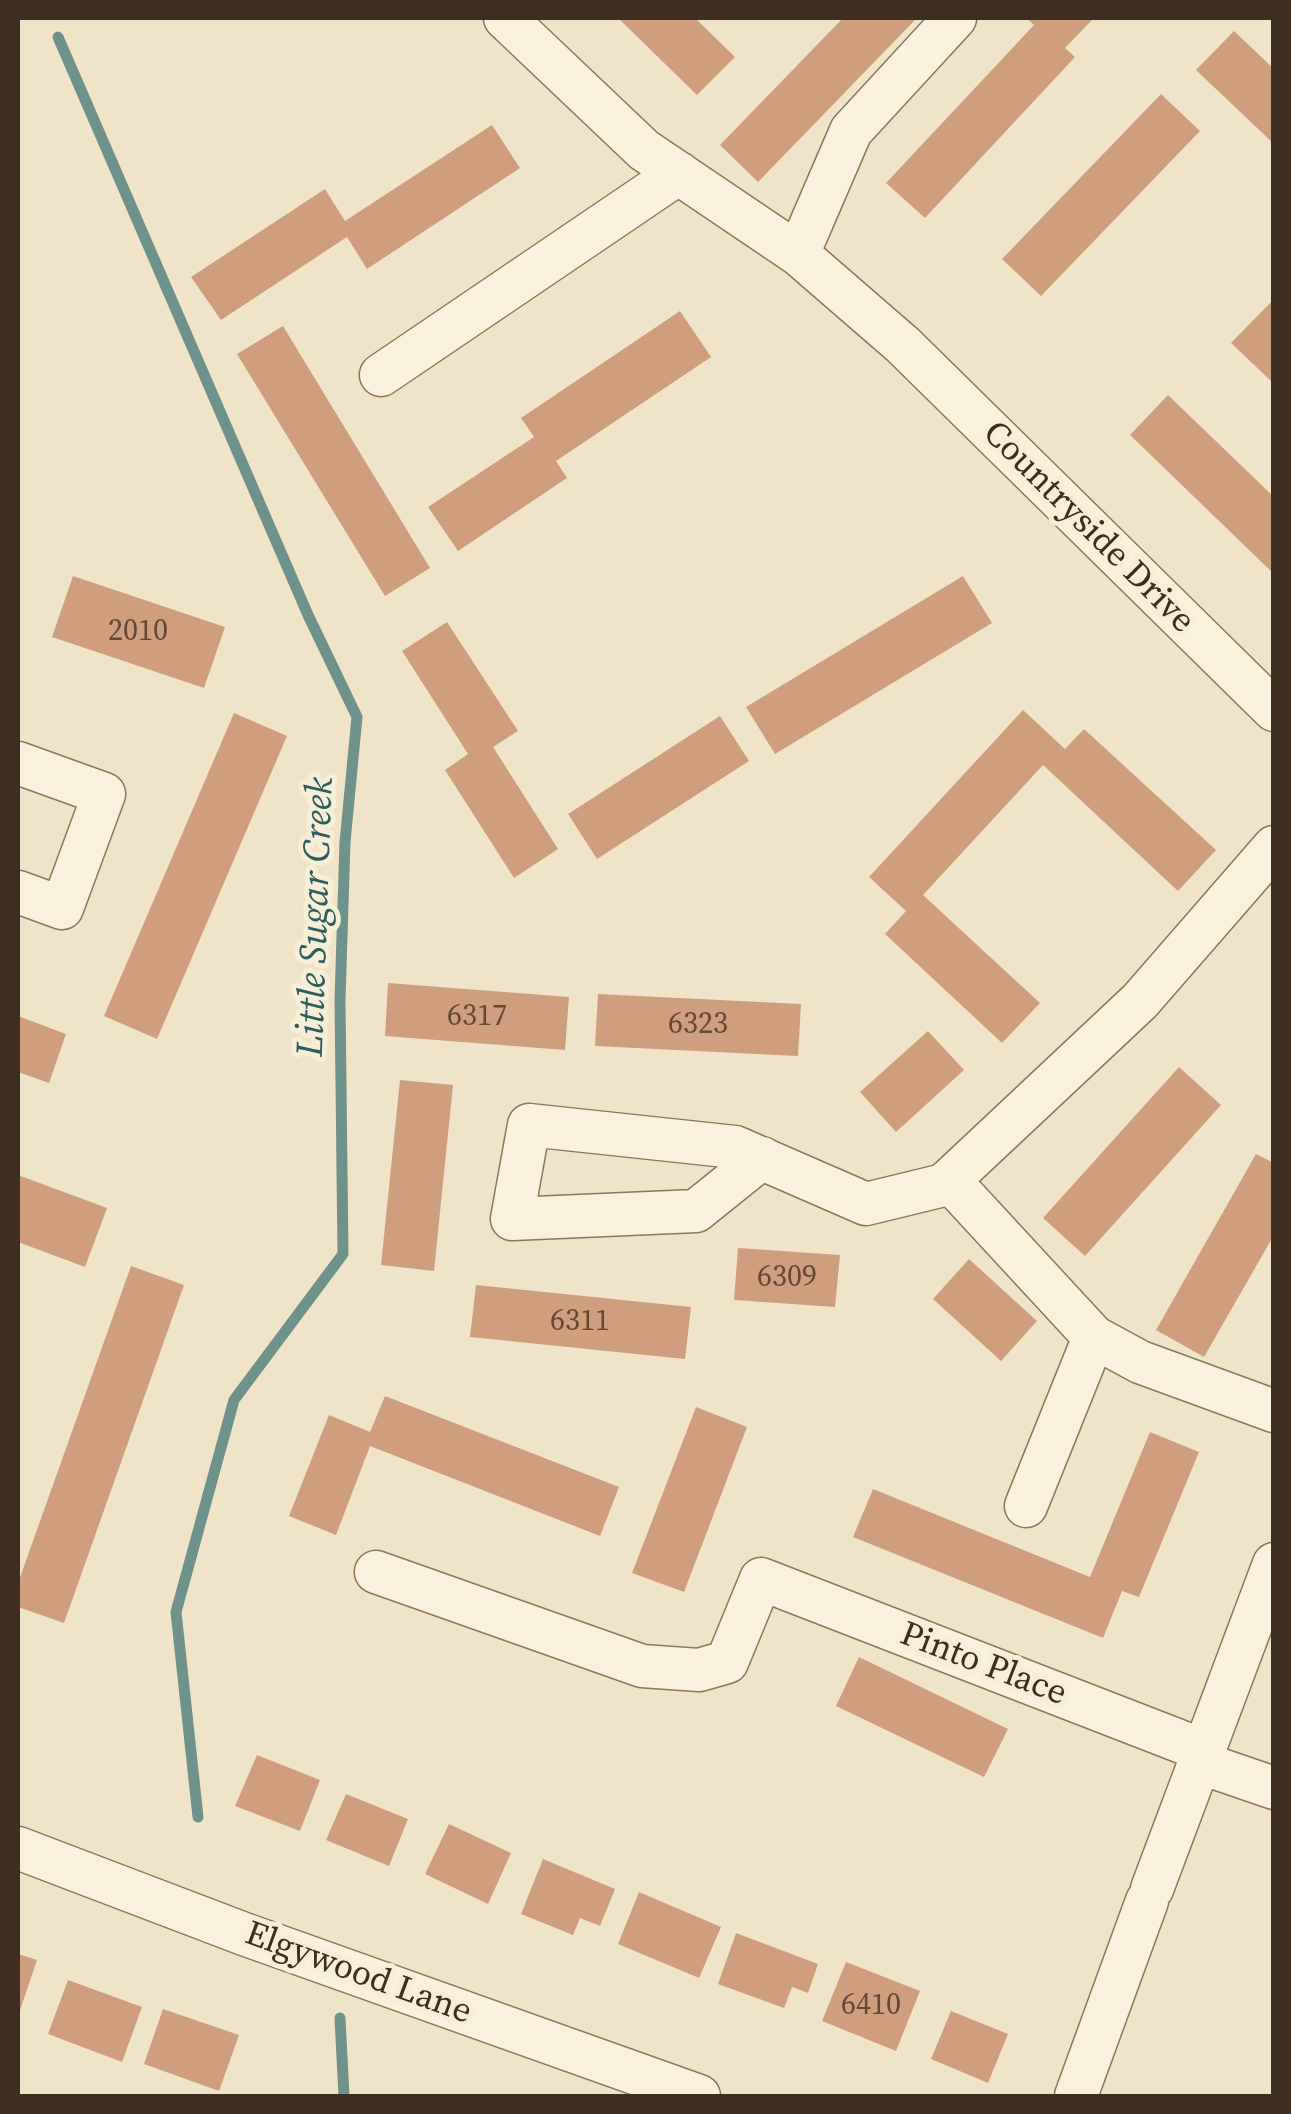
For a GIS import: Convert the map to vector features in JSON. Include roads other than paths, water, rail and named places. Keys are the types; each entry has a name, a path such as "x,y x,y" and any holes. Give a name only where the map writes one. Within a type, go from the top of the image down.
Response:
{"street":[{"name":"Countryside Drive","path":"506,18 644,150 798,254 903,346 1267,691"},
{"path":"798,254 851,131 955,18"},
{"path":"381,374 679,173"},
{"path":"18,763 104,794 62,908 18,892"},
{"path":"762,1158 696,1211 512,1219 529,1124 735,1147 762,1158 866,1204 944,1185 1140,1001 1274,847"},
{"path":"949,1180 1094,1337 1140,1362 1274,1411"},
{"path":"1026,1506 1094,1337"},
{"path":"1076,2096 1274,1564"},
{"name":"Pinto Place","path":"376,1572 642,1666 698,1670 727,1662 761,1579 1274,1788"},
{"name":"Elgywood Lane","path":"18,1848 244,1934 699,2096"}],"waterway":[{"name":"Little Sugar Creek","path":"58,37 308,615 357,717 345,842 340,1000 343,1254 234,1400 176,1612 198,1817"},
{"name":"Little Sugar Creek","path":"340,2018 344,2096"}]}
